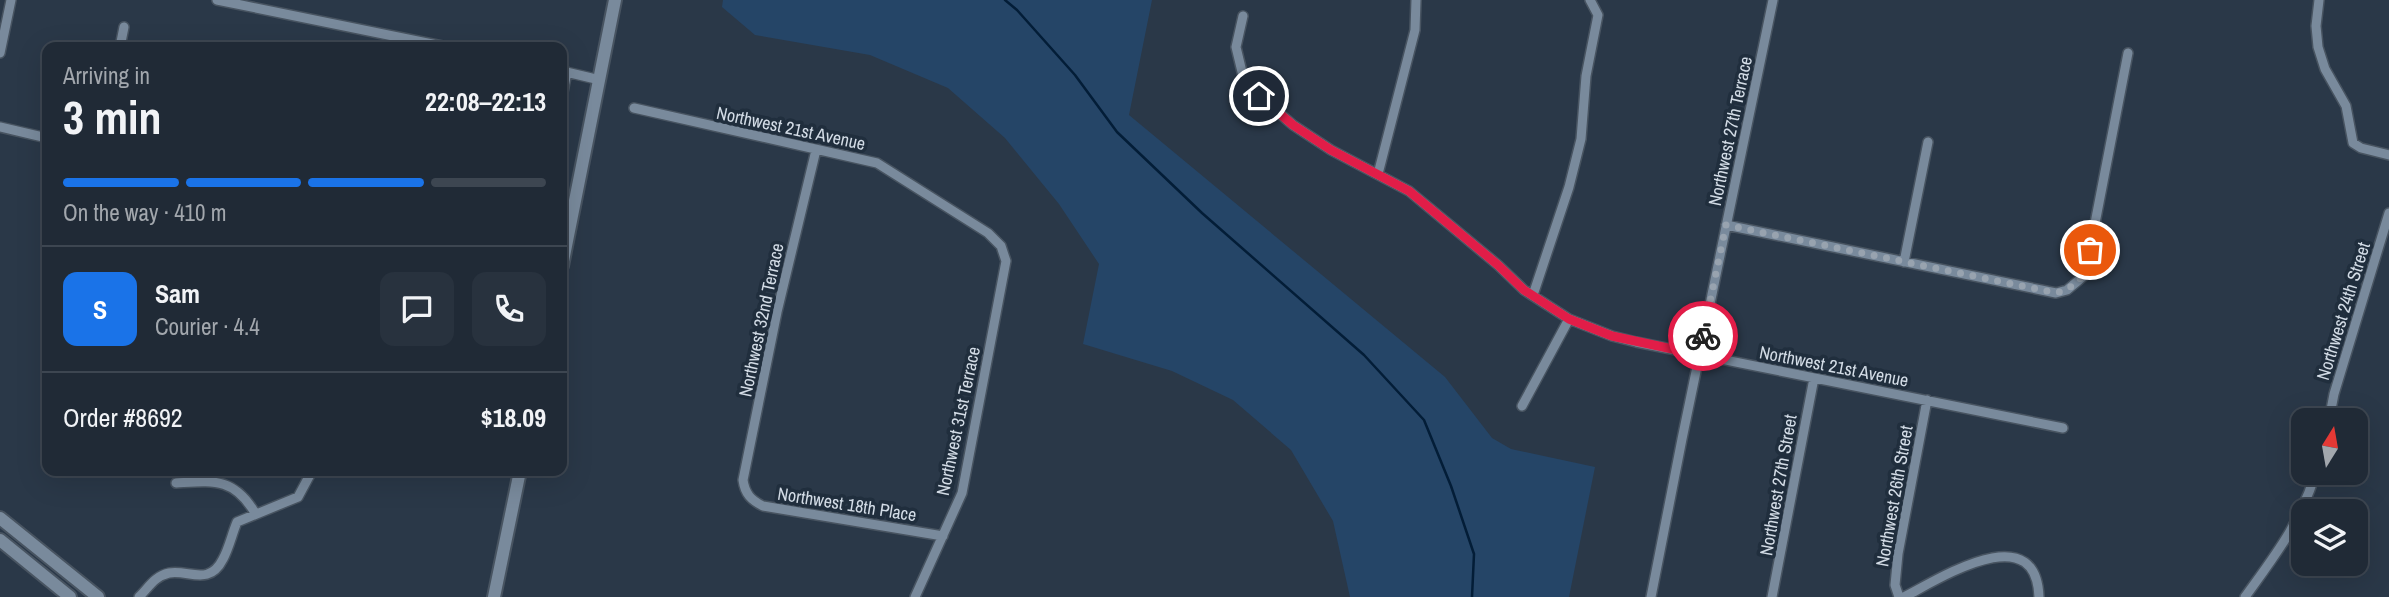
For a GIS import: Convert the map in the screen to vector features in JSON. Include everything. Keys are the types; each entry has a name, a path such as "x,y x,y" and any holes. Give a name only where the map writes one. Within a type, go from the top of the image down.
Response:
{"main road":[{"path":"567,242 615,0"},
{"path":"494,597 519,476"},
{"path":"0,518 98,597"},
{"path":"0,540 70,597"}],"street":[{"path":"0,53 11,0"},
{"path":"217,0 423,42"},
{"path":"1378,174 1415,30 1416,0"},
{"path":"1533,295 1569,187 1581,139 1586,76 1598,15 1590,0"},
{"name":"Northwest 27th Terrace","path":"1651,597 1773,0"},
{"path":"2319,0 2316,26 2318,47 2325,69 2346,106 2353,143 2361,148 2389,155"},
{"name":"Northwest 21st Avenue","path":"1243,16 1236,47 1243,76 1259,96 1293,125 1331,150 1409,191 1533,295 1569,319 1612,336 2063,428"},
{"path":"121,42 124,27"},
{"path":"1726,225 2056,293 2067,290 2085,275 2128,53"},
{"path":"567,72 600,80"},
{"name":"Northwest 21st Avenue","path":"634,108 877,163 988,233 1001,246"},
{"path":"0,127 42,137"},
{"path":"1905,262 1928,142"},
{"name":"Northwest 32nd Terrace","path":"749,496 743,480 777,312 816,150"},
{"name":"Northwest 24th Street","path":"2331,408 2389,213"},
{"name":"Northwest 31st Terrace","path":"915,597 962,493 1006,261 1001,246"},
{"path":"1522,406 1569,319"},
{"name":"Northwest 27th Street","path":"1772,597 1814,378"},
{"name":"Northwest 26th Street","path":"1901,597 1895,585 1898,554 1927,400"},
{"path":"139,597 152,582 172,572 200,576 214,570 223,560 237,522 298,497 309,476"},
{"path":"176,483 213,481 232,487 244,495 255,513"},
{"path":"2245,597 2293,528 2305,507 2312,485"},
{"name":"Northwest 18th Place","path":"749,496 763,506 943,536"},
{"path":"1901,597 1980,559 2001,555 2021,561 2032,571 2038,584 2039,597"}],"shaded area":[{"path":"723,0 1152,0 1129,115 1445,377 1492,438 1511,449 1595,467 1569,597 1350,597 1333,521 1291,450 1233,400 1172,371 1083,344 1099,264 1059,204 1005,138 948,88 870,55 755,35 722,7"}],"waterway":[{"path":"1005,0 1075,75 1117,132 1202,213 1364,355 1424,420 1451,486 1474,554 1472,597"}],"way so far":[{"path":"1703,336 1726,225 2056,293 2067,290 2085,275 2090,250"}],"route":[{"path":"1259,96 1293,125 1331,150 1409,191 1524,290 1569,319 1612,336 1700,355 1703,336"}]}
